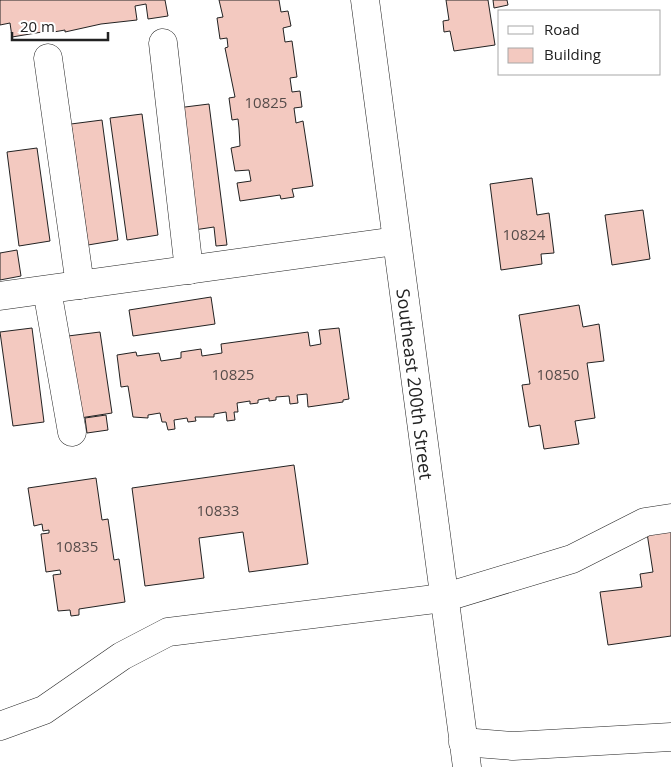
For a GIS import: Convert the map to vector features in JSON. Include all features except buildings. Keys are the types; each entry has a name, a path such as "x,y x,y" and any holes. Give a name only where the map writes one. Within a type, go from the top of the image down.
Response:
{"street":[{"name":"Southeast 200th Street","path":"365,0 465,755"},
{"path":"163,43 189,270"},
{"path":"48,58 80,285"},
{"path":"0,296 396,241"},
{"path":"47,290 72,432"},
{"path":"0,726 44,710 122,656 168,632 443,598 572,559 645,522 671,518"},
{"path":"465,755 513,746 671,737"}]}
